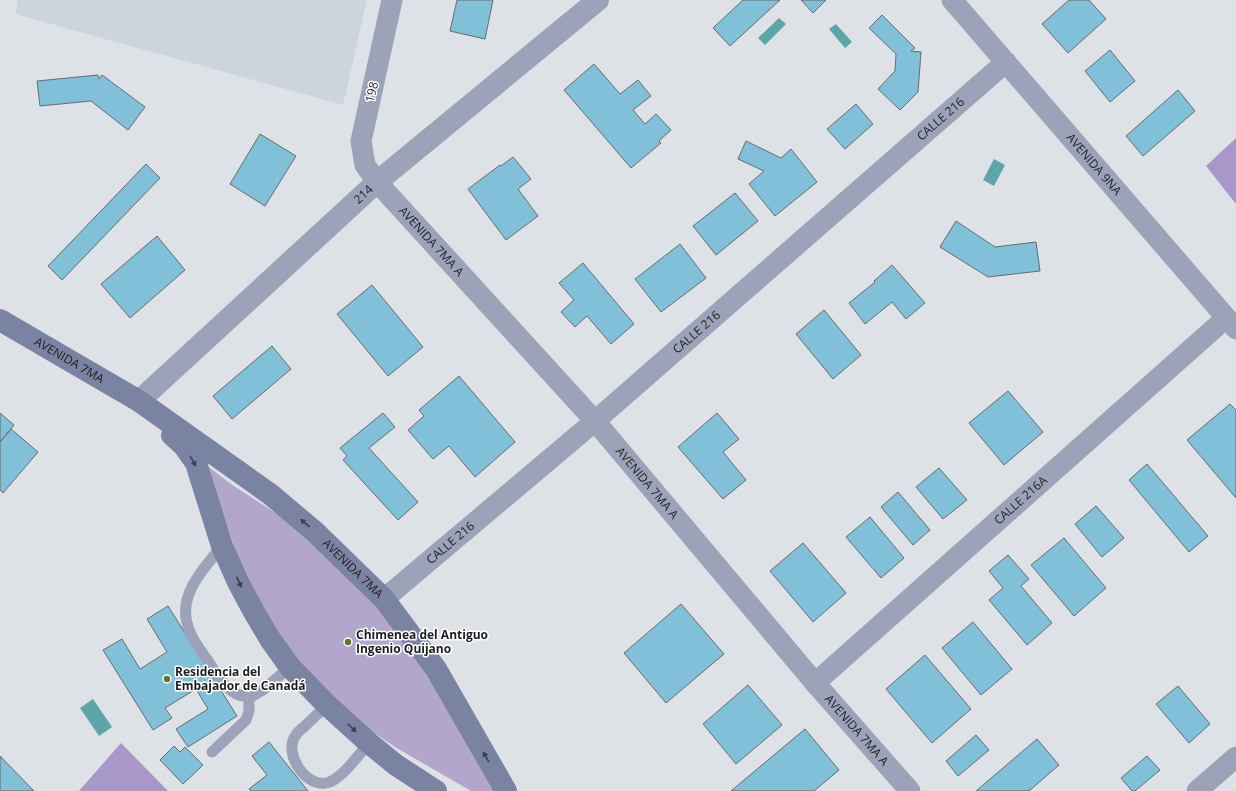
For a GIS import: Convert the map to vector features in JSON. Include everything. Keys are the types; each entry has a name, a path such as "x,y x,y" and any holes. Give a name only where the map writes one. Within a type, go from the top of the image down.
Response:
{"main road":[{"name":"AVENIDA 7MA","path":"0,320 139,401 270,494 314,531 384,599 436,668 506,791"},
{"name":"AVENIDA 7MA","path":"139,401 184,446 196,463 222,546 238,582 270,639 290,667 327,705 368,743 396,765 436,791"}],"street":[{"name":"198","path":"376,182 365,165 361,141 392,0"},
{"name":"214","path":"139,401 376,182 598,0"},
{"name":"AVENIDA 9NA","path":"952,0 1231,323"},
{"name":"CALLE 216","path":"384,599 595,421 1006,62"},
{"name":"AVENIDA 7MA A","path":"376,182 595,421 815,683 910,791"},
{"name":"CALLE 216A","path":"815,683 1231,323"},
{"path":"1197,791 1236,757"}],"lane":[{"path":"222,546 201,572 190,590 185,610 187,624 196,643 222,682 234,693 250,698 263,690 290,667"},
{"path":"212,752 246,720 249,711 250,698"},
{"path":"327,705 295,735 292,749 295,764 309,781 317,784 329,782 342,774 368,743"}],"shaded area":[{"path":"18,0 367,0 343,105 15,14"},
{"path":"1236,138 1236,204 1206,166"},
{"path":"206,465 231,484 288,521 371,600 417,659 498,791 471,791 395,747 361,724 304,671 259,605 239,560"},
{"path":"121,743 168,791 79,791"}],"water":[{"path":"779,18 786,24 765,45 758,38"},
{"path":"836,24 852,42 845,48 829,29"},
{"path":"994,159 1005,165 994,186 983,180"},
{"path":"93,699 112,727 99,736 80,708"}],"building":[{"path":"457,0 493,0 485,39 450,31"},
{"path":"743,0 780,0 730,46 713,28"},
{"path":"801,0 826,0 813,13"},
{"path":"1069,0 1089,0 1106,19 1068,53 1042,24"},
{"path":"882,15 915,48 911,51 921,52 918,92 900,110 878,89 895,71 896,54 869,28"},
{"path":"1110,50 1135,81 1110,102 1085,71"},
{"path":"594,64 620,94 638,80 651,96 633,110 645,124 656,114 671,130 659,141 661,143 631,168 564,90"},
{"path":"98,75 99,79 102,75 145,107 128,130 91,101 40,106 37,81"},
{"path":"1178,90 1195,111 1143,156 1126,136"},
{"path":"856,104 873,124 845,149 827,129"},
{"path":"260,134 296,156 265,206 230,184"},
{"path":"746,141 781,158 791,149 817,182 775,216 749,184 764,171 738,159"},
{"path":"513,157 531,179 518,189 538,216 506,240 468,189"},
{"path":"146,164 160,178 62,280 48,266"},
{"path":"735,193 758,221 716,255 693,226"},
{"path":"956,221 995,247 1036,242 1040,271 988,277 940,247"},
{"path":"157,236 185,270 130,318 101,284"},
{"path":"680,244 706,278 661,312 635,279"},
{"path":"583,263 634,324 611,344 587,316 575,327 561,312 574,300 559,283"},
{"path":"892,265 925,303 906,319 892,302 865,324 849,303 875,282 874,281"},
{"path":"372,285 423,347 388,376 337,314"},
{"path":"824,310 861,355 833,379 796,334"},
{"path":"272,346 291,369 232,419 213,396"},
{"path":"459,376 515,442 475,477 449,446 433,459 408,430 424,416 419,410"},
{"path":"1008,391 1043,432 1004,465 969,423"},
{"path":"1230,404 1236,410 1236,498 1187,440"},
{"path":"0,413 14,425 0,442"},
{"path":"383,413 395,427 369,448 418,502 398,520 343,460 347,456 340,448"},
{"path":"717,413 739,439 723,452 746,480 723,499 678,447"},
{"path":"11,429 38,452 3,493 0,490 0,442"},
{"path":"1147,464 1208,536 1189,552 1129,480"},
{"path":"939,468 967,500 943,519 916,487"},
{"path":"898,492 930,530 913,545 881,507"},
{"path":"1096,506 1124,538 1102,557 1075,524"},
{"path":"870,517 904,558 881,578 846,537"},
{"path":"1064,538 1106,588 1074,616 1031,565"},
{"path":"803,543 846,593 813,622 770,571"},
{"path":"1008,555 1029,579 1021,586 1052,623 1027,645 989,600 1003,588 989,571"},
{"path":"681,604 724,654 666,703 624,653"},
{"name":"Residencia del Embajador de Canadá","path":"168,606 237,716 188,747 176,729 208,709 196,689 165,708 172,718 153,730 103,650 122,639 140,669 167,652 147,619"},
{"path":"973,622 1012,669 981,695 942,648"},
{"path":"925,655 971,709 932,743 886,689"},
{"path":"748,685 782,725 736,764 703,724"},
{"path":"1178,686 1210,724 1189,743 1156,704"},
{"path":"805,729 839,770 814,791 731,791"},
{"path":"976,735 989,750 958,776 946,761"},
{"path":"1037,739 1059,765 1029,791 976,791"},
{"path":"269,742 308,791 251,791 249,789 267,775 252,756"},
{"path":"174,746 180,752 185,747 203,765 183,784 160,760"},
{"path":"0,756 34,791 0,791"},
{"path":"1147,756 1160,770 1135,791 1132,791 1121,778"}],"place":[{"name":"Chimenea del Antiguo Ingenio Quijano","path":"348,642"},
{"name":"Residencia del Embajador de Canadá","path":"167,679"}]}
